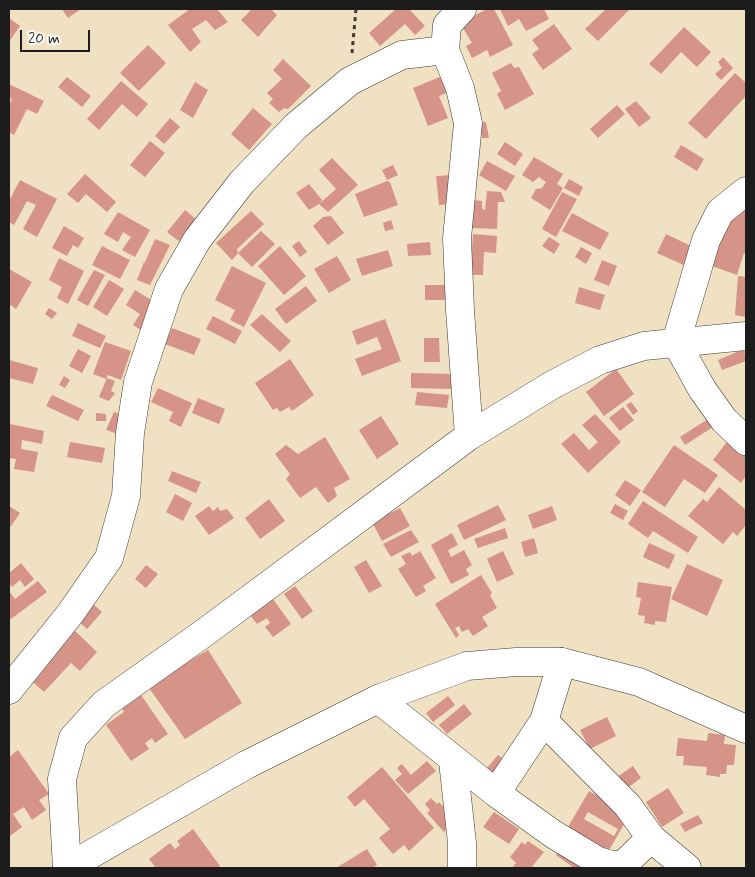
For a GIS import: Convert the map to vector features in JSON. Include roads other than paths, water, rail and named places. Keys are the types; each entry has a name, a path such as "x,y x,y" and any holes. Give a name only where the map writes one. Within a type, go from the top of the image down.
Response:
{"street":[{"path":"462,9 447,25 445,50 460,88 468,123 457,238 469,436"},
{"path":"9,690 70,614 109,558 126,496 130,433 138,382 169,289 197,240 242,182 296,126 350,81 402,56 445,50"},
{"path":"746,191 720,212 706,240 676,342 702,389 724,420 746,442"},
{"path":"746,336 644,346 600,360 552,385 469,436 204,633 104,704 73,738 62,779 67,868 246,765 378,698 467,666 516,662 562,662 640,682 746,729"},
{"path":"496,793 544,720 562,662"},
{"path":"378,698 453,761 496,793 553,834 598,861 611,865 623,865 651,838"},
{"path":"544,720 628,806 651,838 687,868"},
{"path":"453,761 462,843 462,868"}]}
